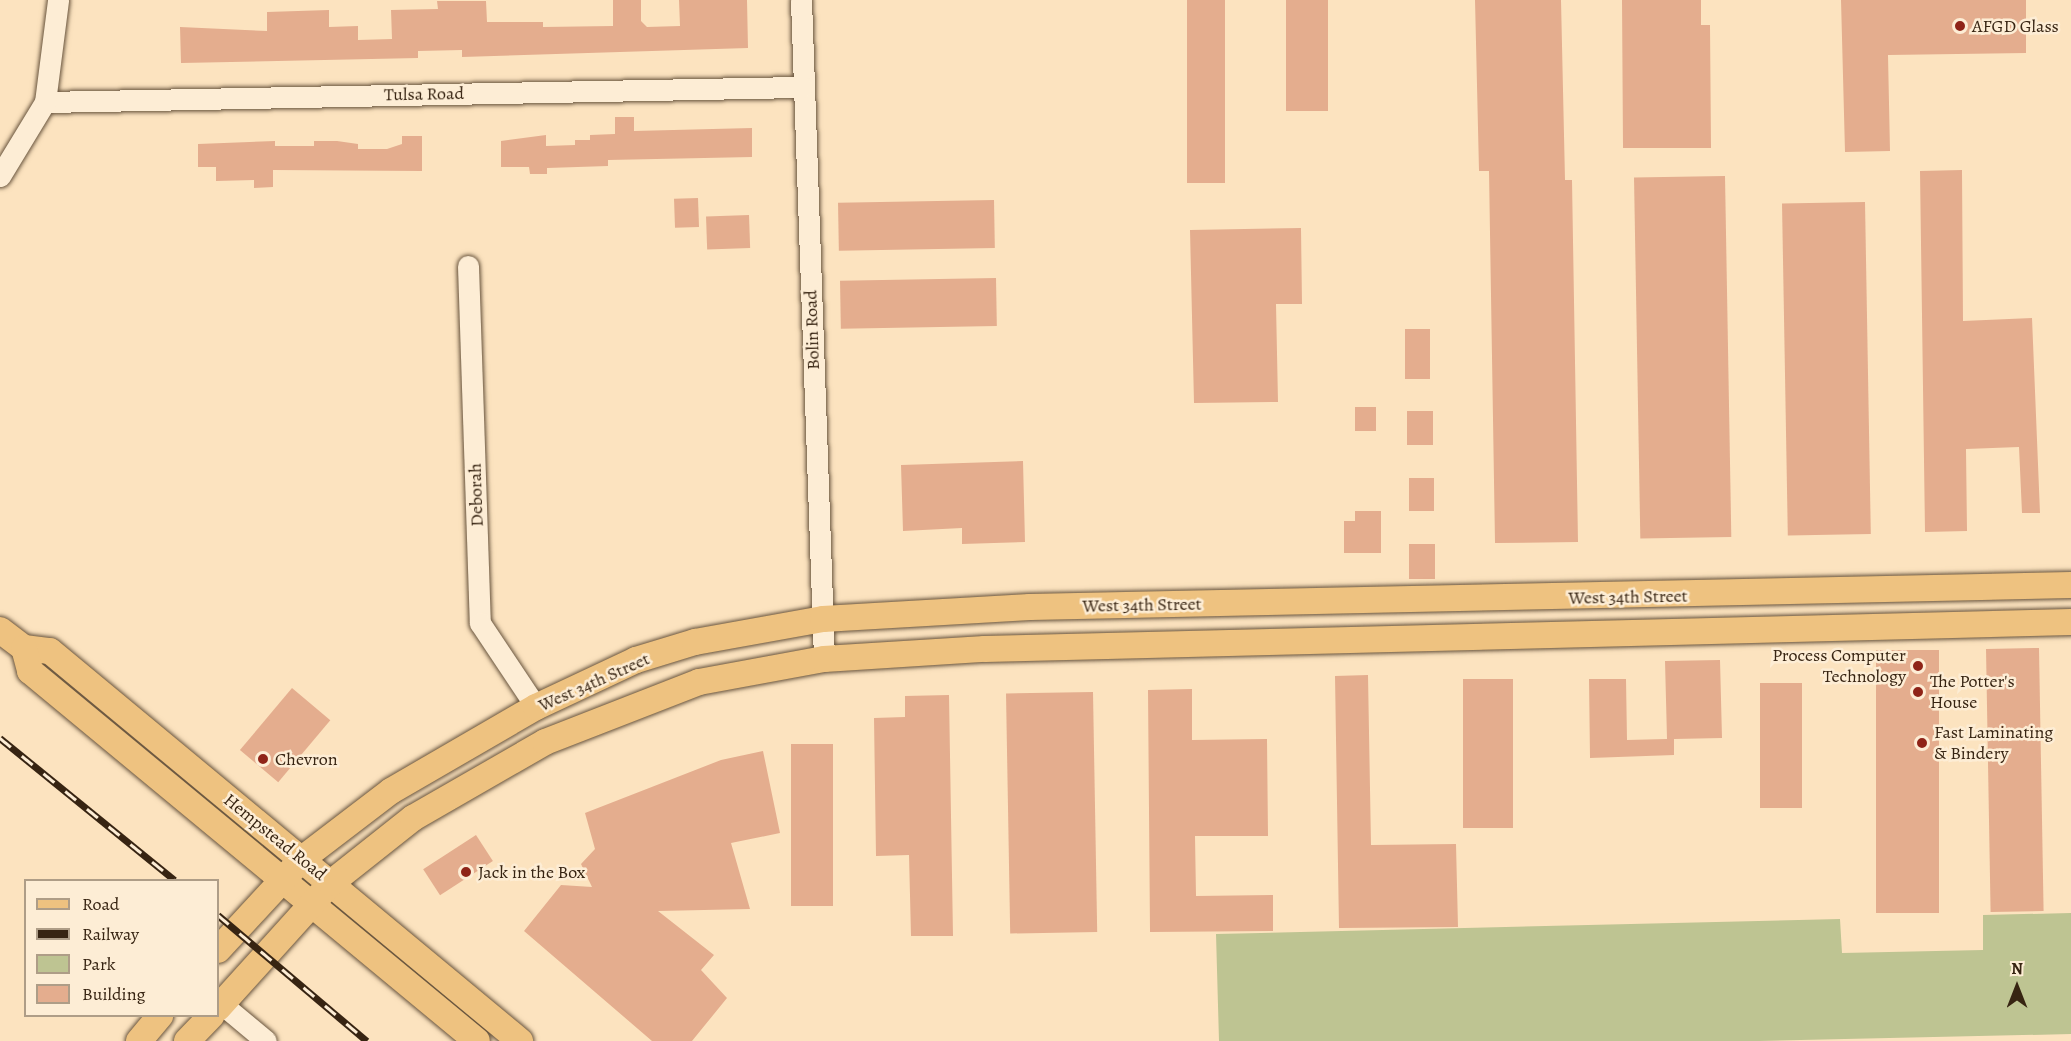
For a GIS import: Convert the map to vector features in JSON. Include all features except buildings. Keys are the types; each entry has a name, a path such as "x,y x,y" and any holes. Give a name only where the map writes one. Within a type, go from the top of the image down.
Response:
{"main road":[{"name":"West 34th Street","path":"219,949 281,878 302,859 391,791 536,707 646,657 823,619 1148,605 1657,597 2071,585"},
{"path":"1657,597 1658,631"},
{"path":"1146,645 1148,605"},
{"name":"West 34th Street","path":"219,1005 331,883 413,818 545,742 699,682 824,659 1146,645 2071,621"},
{"name":"Hempstead Road","path":"0,630 24,648 50,651 520,1041"},
{"name":"Hempstead Road","path":"24,648 30,671 477,1041"},
{"path":"139,1041 159,1017"},
{"name":"West 34th Street","path":"187,1041 208,1017"}],"street":[{"path":"0,176 45,102 58,0"},
{"name":"Bolin Road","path":"801,0 802,87 824,659"},
{"name":"Tulsa Road","path":"45,102 802,87"},
{"name":"Deborah","path":"468,266 480,623 536,707"},
{"path":"219,1008 266,1041"}],"green space":[{"path":"2071,913 2071,1034 1759,1041 1219,1041 1216,934 1840,919 1842,953 1983,950 1983,915"}],"railway":[{"path":"0,738 174,879"},
{"path":"219,916 367,1041"}],"place":[{"name":"AFGD Glass","path":"1960,26"},
{"name":"Process Computer Technology","path":"1918,666"},
{"name":"The Potter's House","path":"1918,692"},
{"name":"Fast Laminating & Bindery","path":"1922,743"},
{"name":"Chevron","path":"263,759"},
{"name":"Jack in the Box","path":"466,872"}]}
